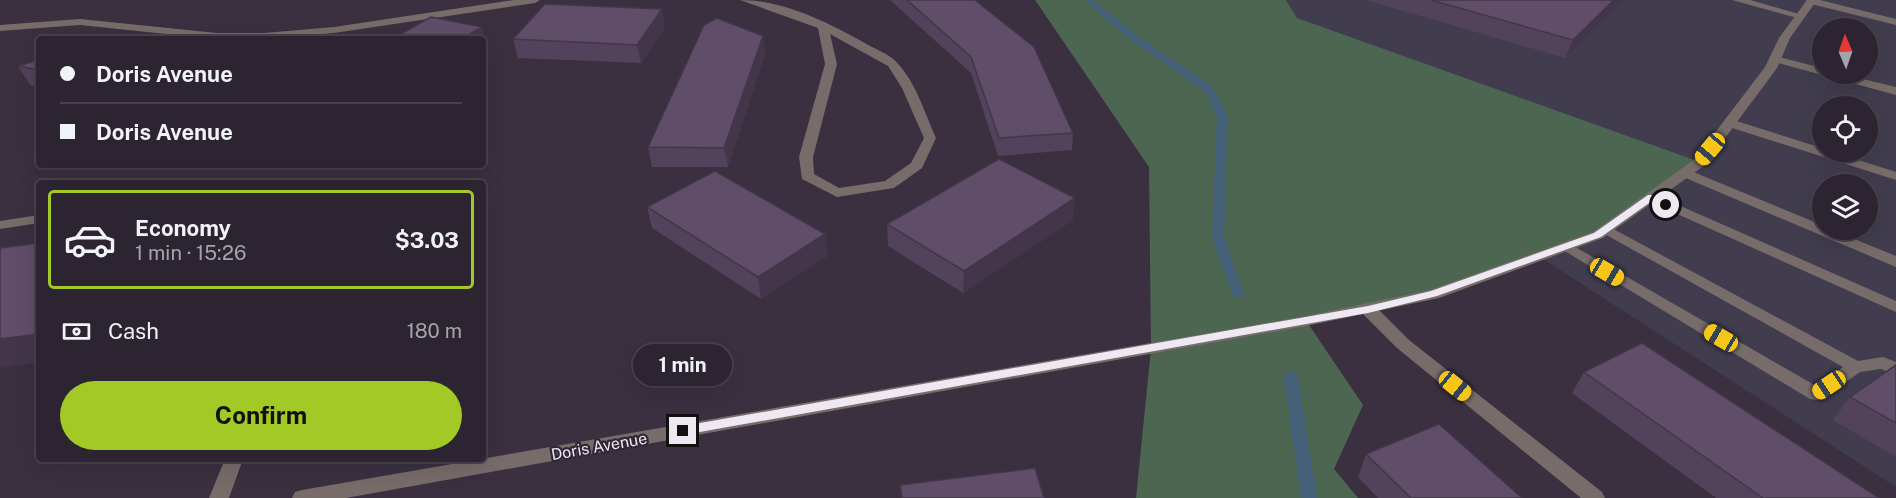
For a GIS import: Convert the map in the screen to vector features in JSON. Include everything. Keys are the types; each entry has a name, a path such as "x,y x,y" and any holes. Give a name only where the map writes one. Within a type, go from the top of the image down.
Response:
{"street":[{"path":"0,28 80,22 217,36 264,36 334,30 535,0"},
{"path":"745,0 823,26 838,31 893,64 930,138 917,165 889,185 837,193 807,176 806,157 831,64 823,26"},
{"path":"1743,1 1801,16"},
{"path":"1812,1 1896,22"},
{"name":"Doris Avenue","path":"302,498 1368,309 1433,294 1606,230 1686,173 1700,162 1771,68 1785,38 1812,1"},
{"path":"1775,59 1812,68"},
{"path":"1869,84 1896,91"},
{"path":"1730,123 1896,176"},
{"path":"1686,173 1896,262"},
{"path":"1652,197 1896,307"},
{"path":"0,225 36,219"},
{"path":"1606,230 1856,367"},
{"path":"1565,247 1816,394 1856,367 1883,363 1896,369"},
{"path":"1368,309 1403,344 1595,498"},
{"path":"219,498 233,462"}],"shaded area":[{"path":"1286,0 1896,0 1896,487 1540,257 1296,18"}],"green space":[{"path":"1035,0 1286,0 1297,18 1700,162 1606,229 1433,294 1307,322 1363,405 1334,469 1358,498 1136,498 1151,349 1149,167"}],"building":[{"path":"907,0 975,0 1034,47 1073,133 999,138 971,57"},
{"path":"1431,0 1614,0 1573,40"},
{"path":"545,4 662,9 637,45 513,39"},
{"path":"431,17 482,27 467,36 397,36"},
{"path":"717,18 763,36 724,148 648,147 704,25"},
{"path":"36,61 36,69 18,66"},
{"path":"999,159 1075,198 964,271 887,224"},
{"path":"715,171 825,234 758,277 647,207"},
{"path":"36,243 36,334 0,339 0,248"},
{"path":"1642,343 1879,498 1763,498 1584,372"},
{"path":"1896,365 1896,423 1850,397"},
{"path":"1439,424 1522,498 1411,498 1366,454"},
{"path":"1035,468 1044,498 902,498 900,485"}],"waterway":[{"path":"1088,0 1133,37 1211,92 1222,117 1218,236 1238,295"},
{"path":"1291,377 1309,498"}],"route":[{"path":"683,431 1368,309 1433,294 1598,235 1652,197 1666,205"}]}
